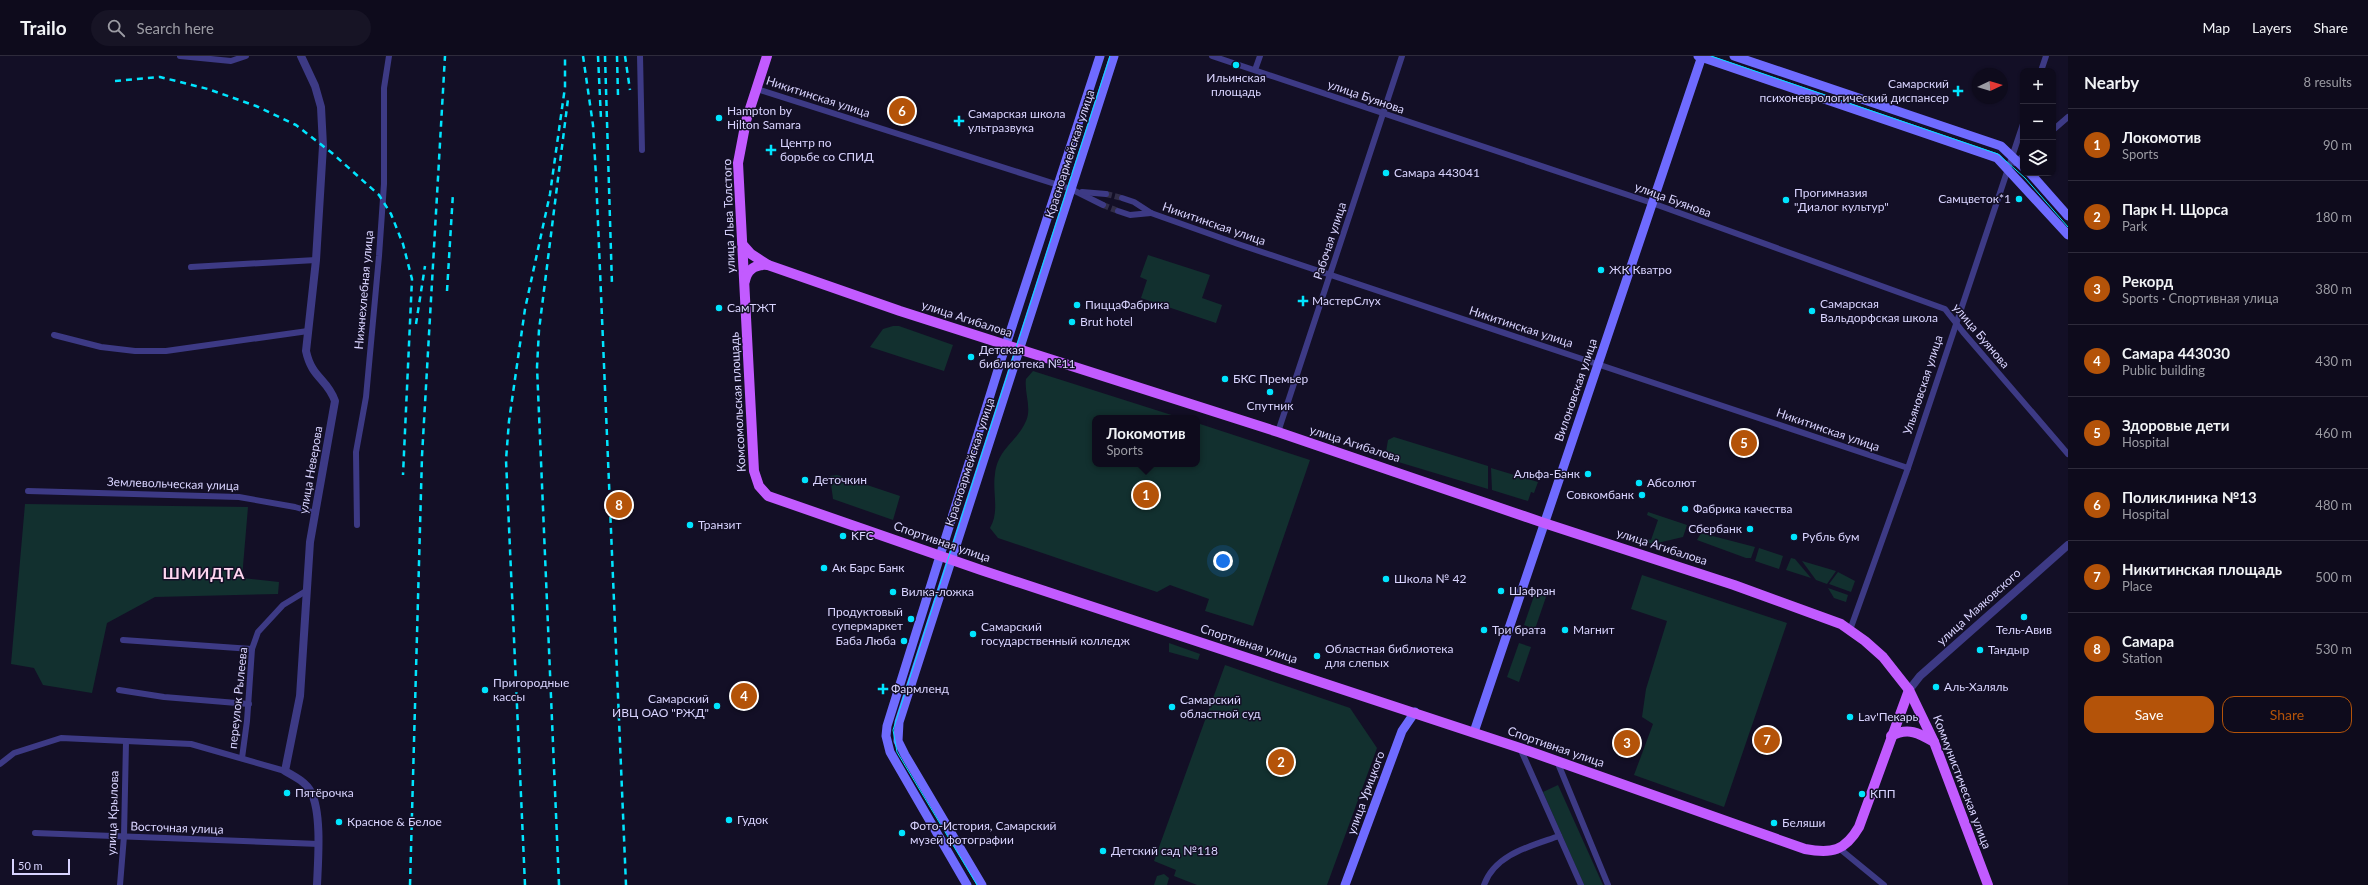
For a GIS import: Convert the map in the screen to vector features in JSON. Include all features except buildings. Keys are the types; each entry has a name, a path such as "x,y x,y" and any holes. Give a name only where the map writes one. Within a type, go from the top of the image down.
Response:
{"main road":[{"name":"улица Льва Толстого","path":"744,283 739,155 767,56"},
{"name":"Красноармейская улица","path":"967,885 893,757 886,736 888,716 1100,56"},
{"name":"Красноармейская улица","path":"982,885 905,755 898,741 899,722 1019,349 1074,191 1114,56"},
{"path":"1700,56 1997,158 2068,235"},
{"name":"Вилоновская улица","path":"1474,732 1700,56"},
{"path":"1734,56 2001,146 2019,160"},
{"path":"2033,176 2068,216"},
{"name":"улица Агибалова","path":"743,245 751,254 768,265 887,307 1278,432 1544,523 1734,584 1818,614 1850,630 1883,657 1910,690"},
{"path":"744,283 746,276 754,267 768,265"},
{"name":"Комсомольская площадь","path":"744,283 755,475 762,492 786,502"},
{"name":"Спортивная улица","path":"786,502 940,555 1474,732 1805,849 1819,852 1840,849"},
{"path":"1840,849 1851,840 1859,827 1891,736 1910,690"},
{"name":"Коммунистическая улица","path":"1910,690 1934,742 1988,885"},
{"name":"улица Урицкого","path":"1345,885 1402,731 1415,712"},
{"path":"1891,736 1907,731 1913,731 1934,742"}],"street":[{"path":"180,56 231,61 246,56"},
{"name":"улица Неверова","path":"285,771 300,696 306,591 315,513 335,402 325,384 317,377 309,365 306,351 316,260 323,146 321,107 315,86 301,56"},
{"name":"Нижнехлебная улица","path":"357,525 356,452 366,397 379,256 384,184 384,88 389,56"},
{"path":"640,56 642,150"},
{"name":"улица Буянова","path":"1212,56 1652,203 1945,309 2068,454"},
{"path":"1255,70 1260,56"},
{"name":"Рабочая улица","path":"1278,432 1402,56"},
{"path":"2042,68 2046,56"},
{"name":"Никитинская улица","path":"757,89 1058,185 1074,191 1102,206"},
{"path":"2056,127 2068,117"},
{"path":"2008,169 2019,160 2021,140"},
{"name":"Ульяновская улица","path":"1850,630 1908,468 1955,322 2008,169"},
{"name":"Никитинская улица","path":"1074,191 1106,194"},
{"name":"Никитинская улица","path":"1122,198 1134,202 1151,213 1908,468"},
{"name":"Никитинская улица","path":"1118,211 1130,215 1151,213"},
{"path":"191,267 316,260"},
{"path":"54,335 101,347 135,351 166,351 308,331"},
{"name":"Землевольческая улица","path":"28,491 239,497 295,507 315,513"},
{"name":"улица Маяковского","path":"1910,690 1924,672 2068,544"},
{"name":"переулок Рылеева","path":"242,758 249,704 252,649 258,632 283,605 306,591"},
{"path":"123,640 252,649"},
{"path":"120,690 164,697 249,704"},
{"path":"0,764 14,753 61,738 191,744 285,771 302,780 311,792 317,816 319,844 317,885"},
{"name":"улица Крылова","path":"120,885 124,836 126,742"},
{"path":"1520,748 1581,885"},
{"path":"1556,760 1608,885"},
{"name":"Восточная улица","path":"35,833 319,844"},
{"path":"1484,885 1488,874 1507,856 1559,836"},
{"path":"1840,849 1884,885"}],"green space":[{"path":"1148,255 1210,275 1202,298 1222,305 1216,323 1141,298 1147,280 1140,277"},
{"path":"899,326 953,345 944,371 870,347 883,329"},
{"path":"1033,371 1172,415 1092,415 1092,467 1200,467 1200,424 1310,460 1253,626 1205,611 1209,599 1170,585 1157,592 998,538 990,528 995,515 995,474 1000,458 1022,428 1028,416 1026,379"},
{"path":"1394,437 1488,466 1488,489 1385,458 1388,440"},
{"path":"1491,468 1538,482 1534,493 1531,492 1528,501 1492,490"},
{"path":"837,475 900,496 893,520 833,499 830,476"},
{"path":"25,504 248,507 242,578 279,582 278,594 155,597 107,623 92,693 43,685 34,668 11,664"},
{"path":"1648,512 1687,525 1683,537 1653,544 1620,534 1621,531 1651,540 1658,520 1647,515"},
{"path":"1701,533 1755,547 1751,558 1746,558 1697,540"},
{"path":"1759,548 1783,556 1779,569 1755,561"},
{"path":"1791,558 1795,559 1811,578 1786,570"},
{"path":"1802,561 1836,571 1827,584 1816,580"},
{"path":"1838,572 1855,581 1851,592 1829,584"},
{"path":"1642,575 1787,623 1724,807 1634,775 1653,724 1642,717 1646,689 1667,621 1631,609"},
{"path":"1828,588 1848,595 1846,602 1834,598"},
{"path":"1536,590 1547,594 1535,629 1524,625"},
{"path":"1169,643 1200,654 1198,660 1169,652"},
{"path":"1519,643 1531,647 1519,682 1507,677"},
{"path":"1225,665 1350,708 1377,748 1327,885 1197,885 1174,876 1176,870 1154,861"},
{"path":"1558,785 1603,885 1584,885 1543,792"},
{"path":"1164,874 1169,878 1167,885 1154,885 1157,876"}],"tunnel":[{"path":"1106,194 1122,198"},
{"path":"1103,205 1118,211"}],"tram line":[{"path":"977,885 897,752 893,730 1110,56"},
{"path":"1711,56 1998,154 2025,178 2068,227"}],"railway":[{"path":"410,885 422,456 445,56"},
{"path":"525,885 506,460 509,421 525,309 550,194 565,87 565,56"},
{"path":"583,56 593,125 596,176 626,885"},
{"path":"598,56 601,119"},
{"path":"605,56 612,285"},
{"path":"617,56 618,96"},
{"path":"625,56 630,90"},
{"path":"115,81 160,77 208,89 256,106 296,125 332,153 379,195 391,214 403,244 412,279 403,475"},
{"path":"559,885 537,367 539,330 568,99"},
{"path":"447,291 453,193"},
{"path":"416,324 425,266"}],"place":[{"name":"Ильинская площадь","path":"1236,65"},
{"name":"Самарский психоневрологический диспансер","path":"1958,91"},
{"name":"Поликлиника №13","path":"902,111"},
{"name":"Hampton by Hilton Samara","path":"719,118"},
{"name":"Самарская школа ультразвука","path":"959,121"},
{"name":"Центр по борьбе со СПИД","path":"771,150"},
{"name":"Самара 443041","path":"1386,173"},
{"name":"Самцветок*1","path":"2019,199"},
{"name":"Прогимназия \"Диалог культур\"","path":"1786,200"},
{"name":"ЖК Кватро","path":"1601,270"},
{"name":"МастерСлух","path":"1303,301"},
{"name":"ПиццаФабрика","path":"1077,305"},
{"name":"СамТЖТ","path":"719,308"},
{"name":"Самарская Вальдорфская школа","path":"1812,311"},
{"name":"Brut hotel","path":"1072,322"},
{"name":"Детская библиотека №11","path":"971,357"},
{"name":"БКС Премьер","path":"1225,379"},
{"name":"Спутник","path":"1270,392"},
{"name":"Здоровые дети","path":"1744,443"},
{"name":"Альфа-Банк","path":"1588,474"},
{"name":"Деточкин","path":"805,480"},
{"name":"Абсолют","path":"1639,483"},
{"name":"Локомотив","path":"1146,495"},
{"name":"Совкомбанк","path":"1642,495"},
{"name":"Самара","path":"619,505"},
{"name":"Фабрика качества","path":"1685,509"},
{"name":"Транзит","path":"690,525"},
{"name":"Сбербанк","path":"1750,529"},
{"name":"KFC","path":"843,536"},
{"name":"Рубль бум","path":"1794,537"},
{"name":"Ак Барс Банк","path":"824,568"},
{"name":"Школа № 42","path":"1386,579"},
{"name":"Шафран","path":"1501,591"},
{"name":"Вилка-ложка","path":"893,592"},
{"name":"Тель-Авив","path":"2024,617"},
{"name":"Продуктовый супермаркет","path":"911,619"},
{"name":"Три брата","path":"1484,630"},
{"name":"Магнит","path":"1565,630"},
{"name":"Самарский государственный колледж","path":"973,634"},
{"name":"Баба Люба","path":"904,641"},
{"name":"Тандыр","path":"1980,650"},
{"name":"Областная библиотека для слепых","path":"1317,656"},
{"name":"Аль-Халяль","path":"1936,687"},
{"name":"Фармленд","path":"883,689"},
{"name":"Пригородные кассы","path":"485,690"},
{"name":"Самара 443030","path":"744,696"},
{"name":"Самарский ИВЦ ОАО \"РЖД\"","path":"717,706"},
{"name":"Самарский областной суд","path":"1172,707"},
{"name":"Lav'Пекарь","path":"1850,717"},
{"name":"Никитинская площадь","path":"1767,740"},
{"name":"Рекорд","path":"1627,743"},
{"name":"Парк Н. Щорса","path":"1281,762"},
{"name":"Пятёрочка","path":"287,793"},
{"name":"КПП","path":"1862,794"},
{"name":"Гудок","path":"729,820"},
{"name":"Красное & Белое","path":"339,822"},
{"name":"Беляши","path":"1774,823"},
{"name":"Фото-История, Самарский музей фотографии","path":"902,833"},
{"name":"Детский сад №118","path":"1103,851"}],"district":[{"name":"ШМИДТА","path":"204,573"}]}
